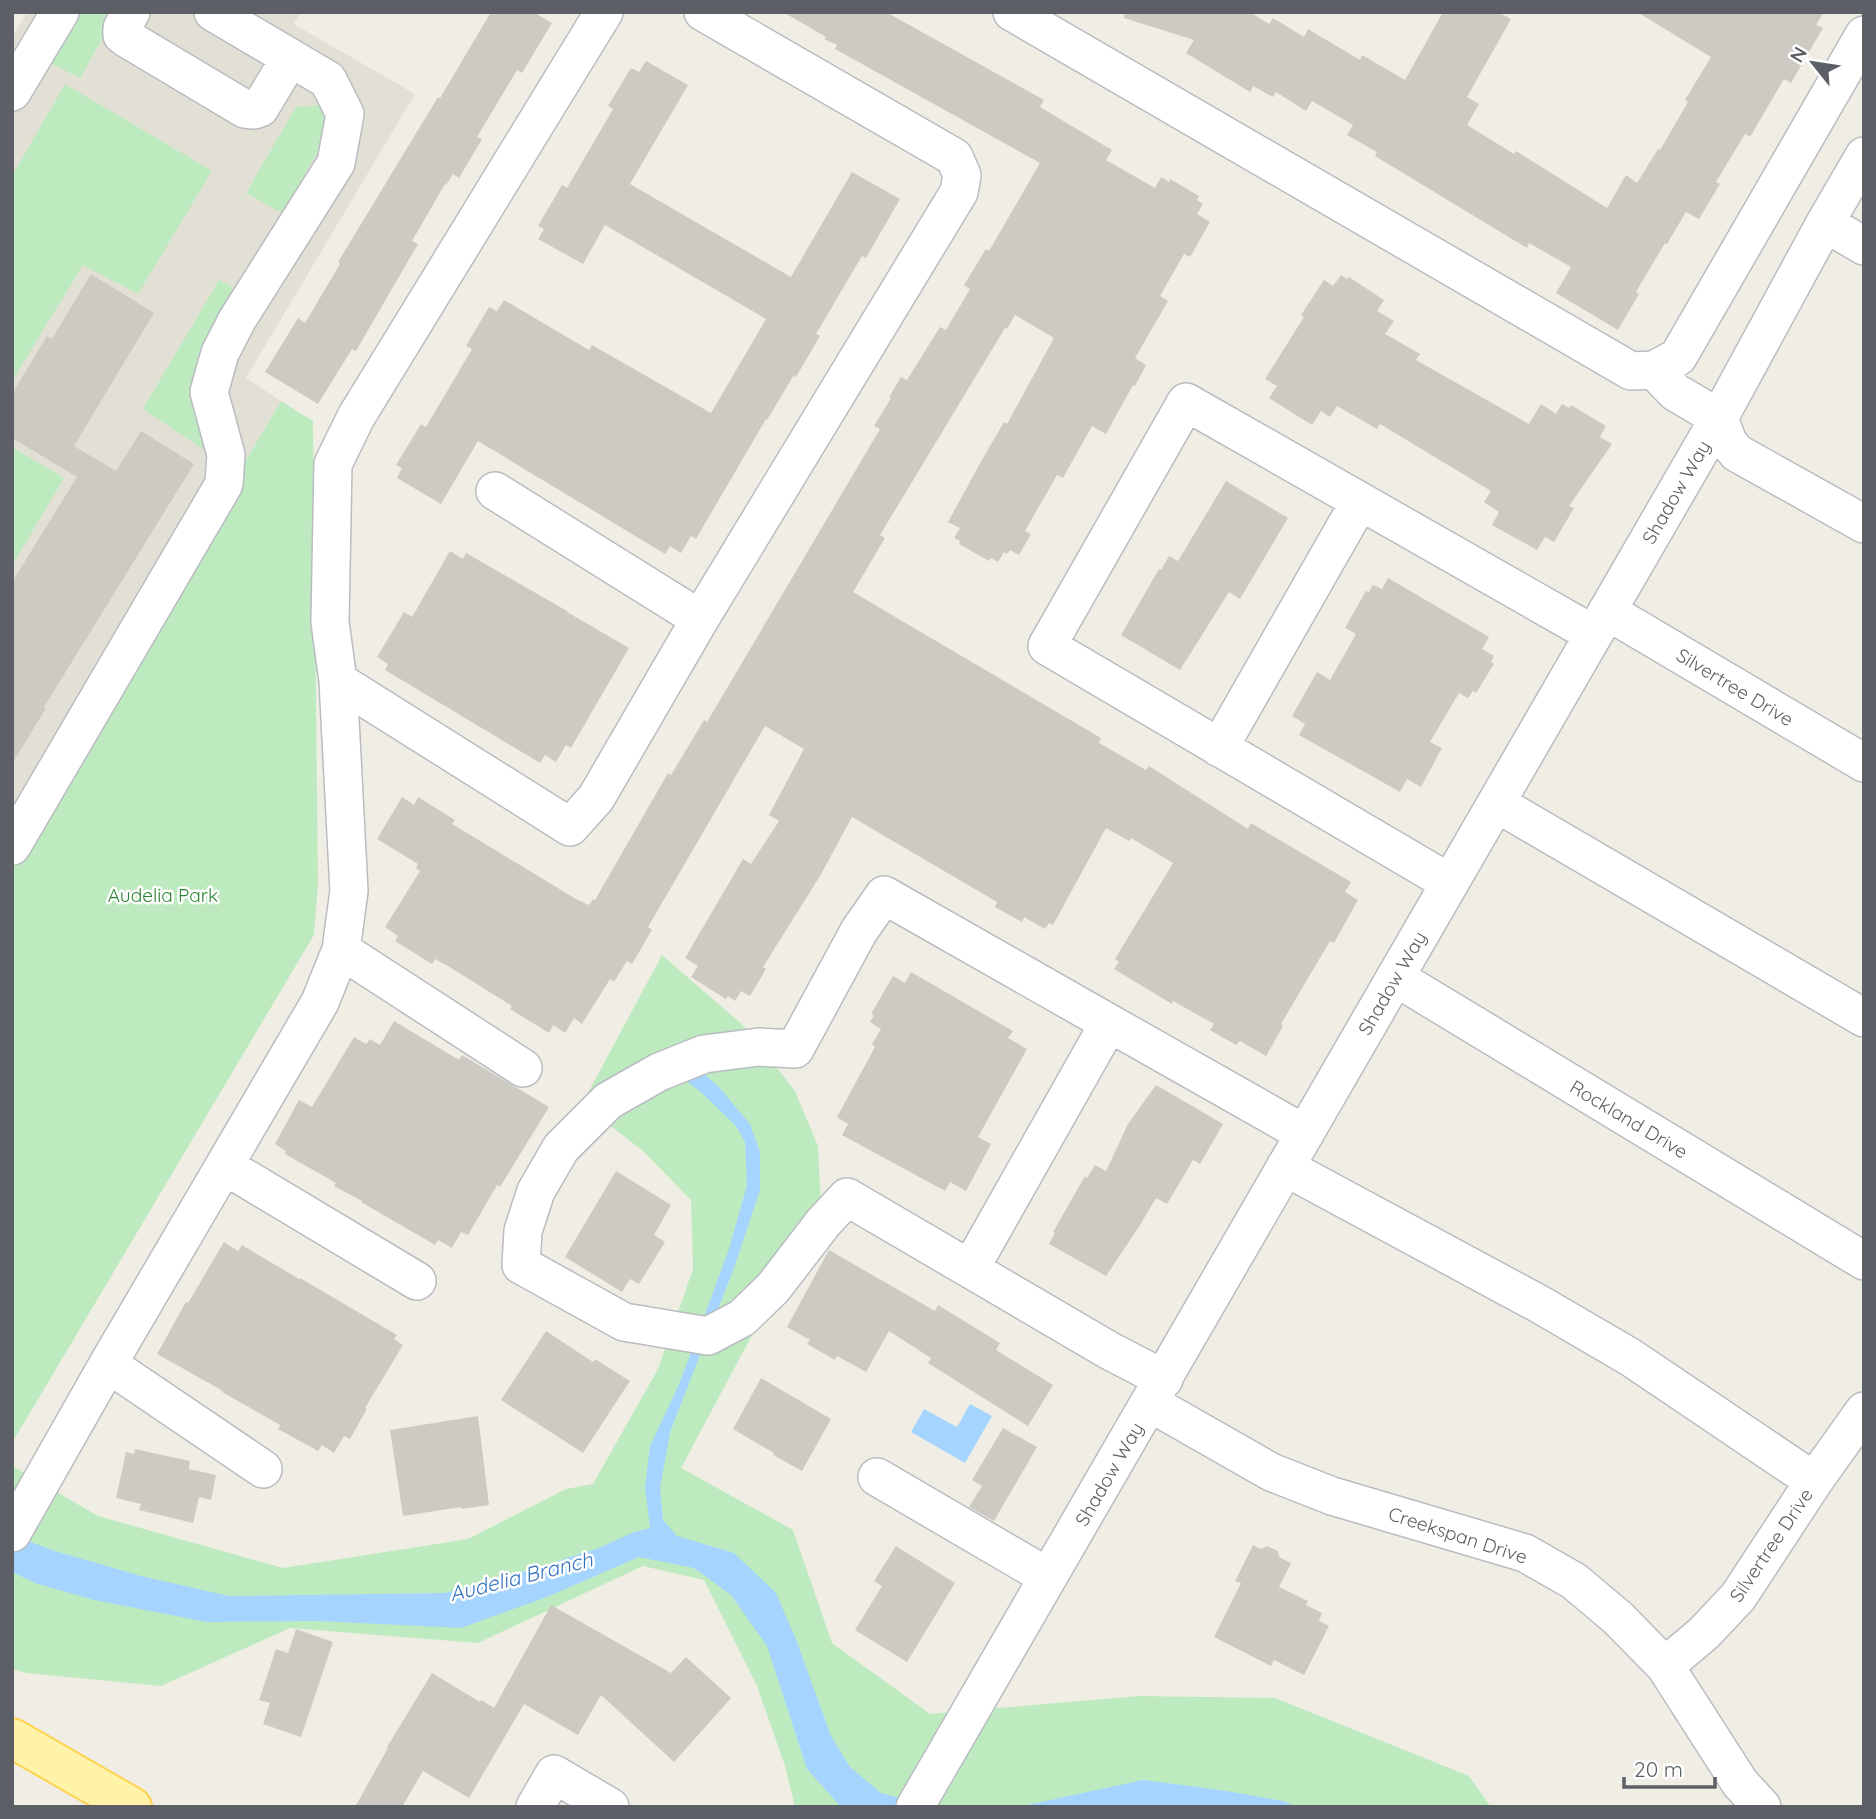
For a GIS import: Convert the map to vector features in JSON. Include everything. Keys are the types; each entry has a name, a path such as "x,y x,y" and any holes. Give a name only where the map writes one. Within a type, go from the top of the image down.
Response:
{"main road":[{"path":"12,1738 132,1807"}],"street":[{"path":"12,92 60,12"},
{"path":"131,12 122,28 122,34 126,38 246,109 260,108 290,58"},
{"path":"12,846 224,484 226,455 209,392 220,353 237,320 336,163 345,114 328,80 214,12"},
{"path":"12,1533 320,1002 341,950 349,891 338,681 330,622 332,464 356,417 604,12"},
{"path":"338,681 570,827 596,798 700,619 959,192 962,175 954,157 703,12"},
{"path":"1012,12 1631,370 1654,370 1678,357 1864,35"},
{"name":"Shadow Way","path":"915,1807 1719,418 1864,156"},
{"path":"1825,223 1864,246"},
{"path":"1654,370 1675,392 1719,418 1728,442 1737,453 1864,524"},
{"name":"Silvertree Drive","path":"1219,748 1047,646 1186,402 1360,501 1600,622 1864,763"},
{"path":"495,491 700,619"},
{"path":"1360,501 1219,748 1450,883"},
{"path":"1496,803 1864,1018"},
{"name":"Creekspan Drive","path":"1109,1023 884,895 859,931 795,1049 759,1047 704,1054 659,1072 608,1101 561,1148 536,1191 523,1231 522,1265 624,1322 708,1335 742,1318 773,1288 823,1223 847,1197 1110,1351 1157,1391 1271,1472 1332,1496 1525,1553 1574,1581 1618,1618 1665,1666 1741,1783 1762,1807"},
{"path":"341,950 523,1068"},
{"name":"Rockland Drive","path":"1395,977 1864,1261"},
{"path":"970,1269 1109,1023 1305,1134"},
{"path":"225,1166 417,1281"},
{"path":"1285,1167 1630,1357 1814,1481"},
{"path":"108,1364 263,1469"},
{"name":"Silvertree Drive","path":"1665,1666 1704,1633 1738,1597 1814,1481 1864,1411"},
{"path":"877,1477 1048,1577"},
{"path":"535,1807 554,1774 610,1807"}],"shaded area":[{"path":"27,12 301,12 294,24 415,94 246,378 281,401 12,855 12,37"}],"green space":[{"path":"80,12 118,12 80,78 50,63"},
{"path":"65,84 212,171 138,294 83,265 12,381 12,176"},
{"path":"324,105 334,124 282,213 246,193 296,107"},
{"path":"219,280 231,286 233,295 209,453 143,409"},
{"name":"Audelia Park","path":"281,401 313,421 318,883 314,935 12,1443 12,855"},
{"path":"12,447 64,478 13,564 12,564"},
{"path":"662,955 745,1027 795,1091 818,1146 821,1206 681,1468 793,1530 832,1643 930,1714 1139,1696 1275,1698 1469,1776 1491,1807 795,1807 785,1766 757,1686 704,1580 643,1566 478,1643 290,1628 161,1686 26,1673 12,1669 12,1466 98,1516 283,1568 468,1539 566,1489 593,1484 658,1369 693,1269 691,1200 642,1150 582,1104"}],"water":[{"name":"Audelia Branch","path":"695,1066 718,1086 750,1124 760,1152 760,1190 734,1268 670,1432 660,1488 663,1520 677,1536 734,1553 776,1593 831,1736 850,1767 881,1793 933,1807 841,1807 807,1769 767,1646 731,1595 694,1568 639,1557 547,1597 461,1628 319,1621 207,1622 94,1600 35,1583 12,1572 12,1535 55,1551 141,1576 229,1596 445,1593 533,1569 650,1528 645,1487 650,1446 680,1382 729,1249 747,1185 745,1142 736,1126 674,1071"},
{"path":"970,1404 992,1416 965,1463 911,1432 924,1409 957,1427"},
{"path":"1143,1780 1221,1790 1283,1801 1298,1807 1018,1807"}],"building":[{"path":"491,12 533,12 552,23 522,73 517,70 477,137 482,139 459,178 453,174 445,184 412,241 418,244 356,351 352,349 318,404 265,372 298,318 305,323 340,264 338,262"},
{"path":"783,12 886,12 1044,100 1040,107 1112,150 1106,160 1155,188 1161,177 1169,182 1170,179 1199,196 1197,200 1203,204 1197,214 1210,222 1190,257 1184,254 1160,296 1168,301 1135,358 1146,365 1135,386 1133,385 1106,434 1092,426 1063,478 1057,475 1025,531 1031,534 1019,555 1010,550 1007,554 1004,552 998,562 991,558 989,561 959,544 960,541 954,538 960,528 948,522 1004,422 1007,424 1054,338 1015,315 880,535 885,538 853,592 1101,738 1099,743 1146,770 1149,766 1248,829 1251,823 1351,882 1345,892 1358,900 1334,943 1330,941 1281,1024 1283,1026 1266,1056 1240,1041 1236,1045 1210,1030 1214,1024 1173,1001 1172,1004 1114,969 1119,962 1115,959 1173,863 1131,838 1129,841 1106,828 1053,925 1049,923 1045,929 1024,917 1022,922 995,907 997,902 852,817 820,876 763,967 766,969 750,996 741,991 735,1001 728,996 726,999 691,977 698,966 685,958 743,859 751,864 779,821 769,815 804,749 765,726 648,927 652,930 632,964 627,961 614,982 610,979 582,1024 574,1018 565,1033 553,1025 549,1033 448,966 435,959 432,964 395,941 398,936 385,927 420,871 416,868 418,864 377,839 402,797 414,805 418,797 455,820 452,824 576,899 589,905 595,900 668,773 671,775 704,720 707,722 880,429 874,426 901,377 907,380 940,327 946,330 970,289 964,285 986,249 989,251 1040,163 835,49 837,45 824,39 826,37"},
{"path":"1125,12 1250,12 1269,24 1273,18 1304,37 1308,29 1360,60 1362,55 1405,80 1443,12 1498,12 1511,19 1467,97 1479,104 1467,125 1514,154 1516,151 1607,208 1626,175 1637,183 1658,149 1660,150 1688,102 1685,100 1711,57 1637,12 1824,12 1816,25 1823,28 1791,83 1784,79 1750,137 1745,134 1716,182 1720,184 1699,219 1686,212 1636,292 1639,294 1618,330 1556,293 1571,267 1529,243 1527,248 1375,156 1377,152 1347,135 1353,125 1312,101 1306,111 1276,92 1273,97 1253,86 1250,92 1186,53 1194,40 1124,18"},
{"path":"646,61 688,85 630,184 791,277 852,172 900,199 866,258 862,256 816,334 820,336 796,377 794,375 766,419 696,539 691,536 681,553 670,546 665,554 478,441 441,504 397,478 402,468 396,465 421,424 426,427 472,349 466,346 489,307 497,311 504,300 589,350 592,345 711,413 766,319 605,225 583,264 538,239 544,229 538,226 562,185 567,188 613,109 608,106 631,68 639,72"},
{"path":"91,274 154,313 74,446 116,471 141,431 194,464 44,707 46,708 12,764 12,582 77,477 12,438 12,394 47,336 52,339"},
{"path":"1341,275 1347,279 1349,277 1384,300 1377,311 1394,321 1385,334 1420,354 1416,360 1529,424 1541,404 1556,414 1562,404 1569,408 1571,405 1606,426 1600,437 1612,444 1569,506 1574,508 1554,542 1545,537 1537,550 1492,525 1499,512 1484,502 1491,491 1380,424 1377,429 1337,406 1330,417 1321,411 1312,425 1269,398 1277,386 1265,379 1304,317 1301,315 1324,280 1333,286"},
{"path":"1226,481 1288,518 1240,599 1229,592 1180,670 1121,635 1159,569 1161,570 1169,556 1178,561"},
{"path":"450,551 463,559 466,553 629,648 571,748 566,745 556,762 545,755 540,763 385,670 388,664 377,657 404,612 412,617"},
{"path":"1388,578 1489,637 1482,649 1494,656 1491,662 1494,664 1476,693 1473,691 1468,698 1459,693 1430,742 1442,748 1421,787 1407,779 1400,792 1299,735 1305,724 1292,716 1317,672 1330,680 1356,634 1345,628 1366,591 1369,592 1373,585 1382,589"},
{"path":"911,972 1013,1031 1008,1038 1027,1049 978,1137 991,1144 966,1191 950,1182 945,1191 842,1135 848,1124 837,1117 875,1047 872,1044 881,1029 870,1022 874,1015 871,1014 893,976 905,983"},
{"path":"394,1021 459,1060 462,1055 549,1107 500,1187 497,1185 468,1235 461,1232 452,1248 438,1240 435,1245 361,1202 334,1186 336,1183 285,1154 286,1151 275,1144 299,1100 312,1107 354,1037 366,1044 370,1039 380,1045"},
{"path":"1156,1085 1223,1124 1200,1164 1193,1160 1167,1204 1156,1198 1106,1276 1049,1244 1085,1176 1087,1178 1095,1165 1106,1171 1128,1124"},
{"path":"616,1171 671,1205 654,1235 665,1242 639,1284 630,1279 622,1292 565,1257"},
{"path":"224,1242 238,1251 242,1245 300,1278 397,1335 394,1339 403,1345 365,1408 367,1409 350,1439 344,1436 334,1453 322,1445 318,1451 278,1429 280,1425 157,1354"},
{"path":"829,1250 935,1311 938,1305 1000,1343 996,1350 1053,1385 1028,1426 928,1363 931,1358 889,1331 866,1372 837,1356 835,1360 807,1344 810,1340 787,1327"},
{"path":"546,1331 593,1362 595,1359 630,1381 583,1453 501,1400"},
{"path":"761,1378 831,1419 802,1471 733,1429"},
{"path":"478,1416 489,1505 403,1516 390,1430"},
{"path":"1003,1428 1037,1447 994,1521 969,1507 982,1486 972,1480"},
{"path":"135,1449 190,1461 189,1469 216,1475 211,1500 199,1497 193,1523 139,1510 141,1504 116,1498 126,1452 134,1454"},
{"path":"1253,1545 1261,1549 1267,1546 1278,1551 1279,1557 1291,1563 1279,1587 1308,1601 1306,1605 1322,1613 1319,1621 1329,1626 1304,1675 1274,1660 1271,1666 1214,1637 1241,1583 1235,1581"},
{"path":"896,1546 955,1583 907,1662 855,1630 882,1586 874,1581"},
{"path":"551,1605 671,1673 686,1657 731,1698 674,1762 601,1695 578,1735 524,1704 469,1798 423,1771 402,1807 355,1807 387,1747 432,1673 494,1708"},
{"path":"296,1629 333,1642 301,1737 263,1724 270,1703 259,1700 276,1649 288,1653"}]}
